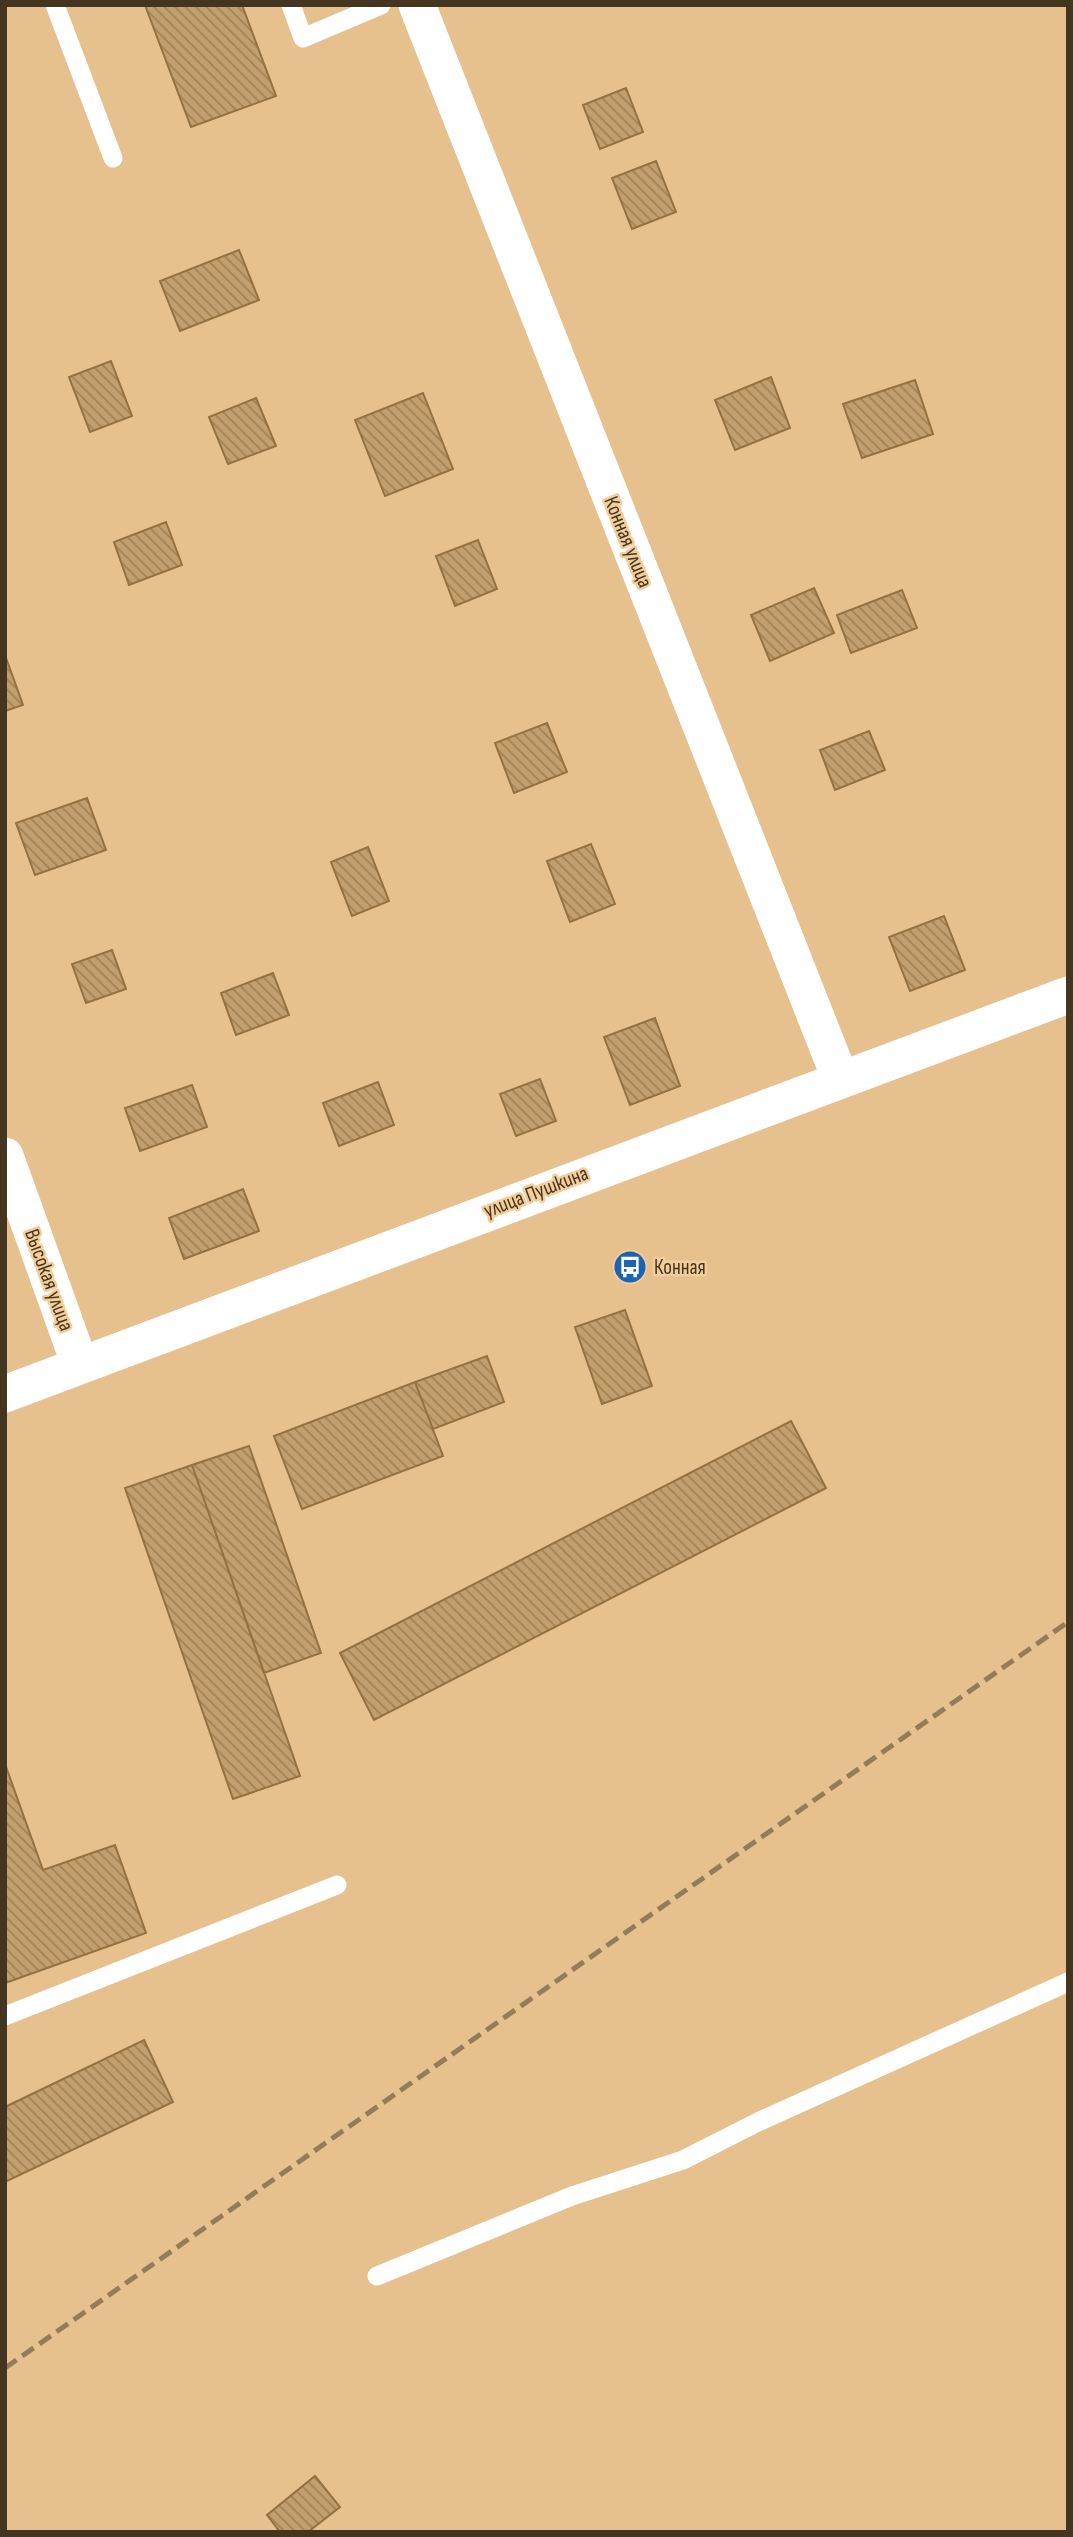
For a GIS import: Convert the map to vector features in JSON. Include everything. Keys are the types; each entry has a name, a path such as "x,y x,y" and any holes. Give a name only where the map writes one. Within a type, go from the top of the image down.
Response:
{"street":[{"name":"Конная улица","path":"417,5 839,1078"},
{"name":"улица Пушкина","path":"5,1394 839,1078 1068,995"},
{"name":"Высокая улица","path":"5,1156 80,1365"}],"lane":[{"path":"55,5 113,158"},
{"path":"291,5 303,38 381,5"},
{"path":"5,2016 337,1885"},
{"path":"377,2276 572,2196 683,2160 760,2121 1068,1982"}],"building":[{"path":"145,5 242,5 276,96 191,127"},
{"path":"626,88 643,132 600,149 583,105"},
{"path":"656,161 676,212 632,229 612,178"},
{"path":"239,250 259,300 180,331 160,281"},
{"path":"111,361 132,416 90,432 69,377"},
{"path":"771,377 790,428 735,450 715,400"},
{"path":"915,380 933,434 862,458 843,404"},
{"path":"423,393 453,469 385,496 355,420"},
{"path":"256,398 276,446 228,464 209,417"},
{"path":"166,522 182,565 129,585 114,542"},
{"path":"478,540 497,589 455,606 436,556"},
{"path":"814,588 834,633 770,661 751,615"},
{"path":"902,590 917,628 851,653 837,615"},
{"path":"5,655 23,705 5,711"},
{"path":"547,723 567,772 514,793 495,743"},
{"path":"869,731 885,770 835,790 820,750"},
{"path":"87,798 106,850 35,875 16,823"},
{"path":"591,844 615,904 570,922 547,861"},
{"path":"368,847 389,901 352,916 331,862"},
{"path":"944,916 965,970 910,991 889,937"},
{"path":"112,950 126,989 86,1003 72,964"},
{"path":"273,973 289,1015 236,1035 221,993"},
{"path":"655,1018 680,1086 630,1105 604,1037"},
{"path":"540,1079 556,1121 516,1136 500,1094"},
{"path":"378,1082 394,1125 339,1146 323,1103"},
{"path":"192,1085 207,1127 140,1151 125,1108"},
{"path":"243,1189 259,1231 184,1259 169,1218"},
{"path":"625,1310 652,1386 602,1404 575,1327"},
{"path":"487,1356 504,1402 433,1429 415,1382"},
{"path":"415,1382 443,1456 302,1509 274,1436"},
{"path":"791,1421 826,1488 374,1720 340,1653"},
{"path":"249,1446 321,1653 264,1673 192,1465"},
{"path":"192,1465 300,1776 233,1799 125,1488"},
{"path":"5,1764 43,1870 115,1845 146,1933 5,1983"},
{"path":"144,2040 173,2102 5,2182 5,2107"},
{"path":"315,2476 340,2507 308,2532 280,2532 267,2515"}],"railway":[{"path":"5,2368 1068,1622"}],"place":[{"name":"Конная","path":"630,1267"}]}
